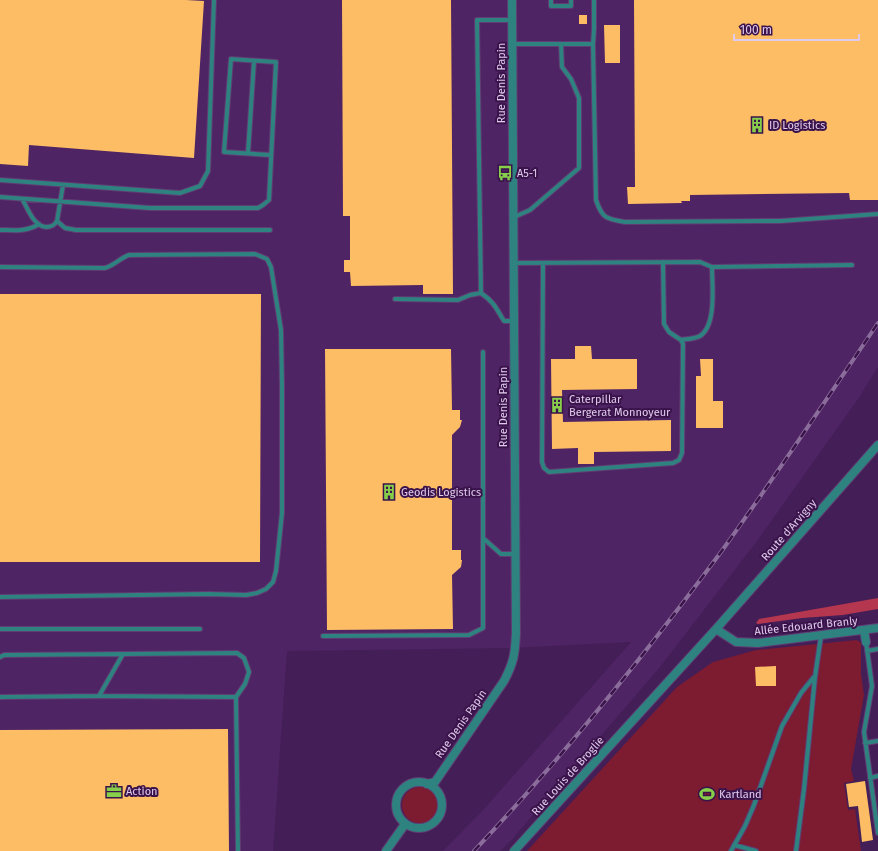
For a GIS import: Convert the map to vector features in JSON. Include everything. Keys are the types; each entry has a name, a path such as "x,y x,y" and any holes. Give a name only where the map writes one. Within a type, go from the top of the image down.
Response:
{"street":[{"name":"Rue Denis Papin","path":"427,784 434,782 504,681 511,668 514,657 515,554 512,0"},
{"name":"Route d'Arvigny","path":"638,715 878,445"},
{"name":"Allée Edouard Branly","path":"716,629 736,642 758,643 878,628"},
{"path":"864,630 867,646"},
{"name":"Rue Louis de Broglie","path":"514,851 638,715"},
{"path":"420,782 433,787 442,799 441,813 437,820 432,825 425,828 411,827 404,823 397,811 396,804 402,791 413,783 420,782"},
{"path":"386,851 403,827 404,823"}],"lane":[{"path":"0,180 180,193 200,186 208,171 214,0"},
{"path":"551,0 551,6 571,6 571,0"},
{"path":"594,0 594,29 592,44 596,200 603,216 612,220 625,222 773,221 878,214"},
{"path":"481,293 477,20 512,20"},
{"path":"512,44 592,44"},
{"path":"513,218 530,210 579,168 579,98 571,79 562,67 561,44"},
{"path":"0,197 150,208 258,208 264,205 268,200 271,155 276,62 231,59 224,152 271,155"},
{"path":"248,153 254,61"},
{"path":"22,198 38,224 45,227 51,227 55,225 57,221 63,184"},
{"path":"57,221 65,228 76,230 270,230"},
{"path":"0,230 24,230 38,224"},
{"path":"0,267 105,268 112,266 124,257 130,255 255,254 267,259 271,267 281,330 282,513 276,571 273,582 266,589 257,593 246,595 208,594 0,598"},
{"path":"543,263 542,462 544,468 549,472 673,464 679,460 682,453 683,344 681,340 669,332 664,324 663,262"},
{"path":"514,263 700,262 712,267 852,265"},
{"path":"681,340 700,336 707,329 712,311 712,267"},
{"path":"395,299 458,300 470,295 481,293 490,299 495,305 504,321 514,321"},
{"path":"323,636 469,635 483,628 483,352"},
{"path":"483,538 501,554 515,554"},
{"path":"0,629 200,629"},
{"path":"796,851 804,789 815,677 821,636"},
{"path":"878,649 867,646 872,686 864,732 870,778 876,808 878,833"},
{"path":"0,657 4,655 237,653 244,658 250,672 245,684 236,696 238,851"},
{"path":"99,696 122,654"},
{"path":"731,851 745,826 754,805 782,726 801,693 815,677"},
{"path":"872,686 878,684"},
{"path":"0,697 236,696"},
{"path":"865,743 878,741"},
{"path":"870,778 878,776"},
{"path":"734,845 756,851"}],"shaded area":[{"path":"0,0 878,0 878,367 858,399 757,541 660,667 514,837 500,851 443,851 485,808 631,642 511,648 287,651 273,851 0,851"},
{"path":"878,598 878,609 843,615 756,623 759,619"},
{"name":"Kartland","path":"857,640 861,643 861,674 864,695 851,769 854,781 844,783 848,810 855,809 861,851 527,851 677,687 713,662 756,650"},
{"path":"424,787 433,792 437,798 437,812 433,818 424,823 416,823 407,818 403,812 402,801 407,792 413,788"}],"building":[{"path":"0,0 204,1 194,158 29,145 28,166 0,164"},
{"path":"342,0 451,0 453,294 423,294 423,285 351,286 350,272 344,272 344,260 350,260 350,216 343,216"},
{"name":"ID Logistics","path":"634,0 878,0 878,200 850,200 849,193 690,195 690,201 681,201 682,203 628,204 627,187 635,187"},
{"path":"579,15 587,15 587,24 579,24"},
{"path":"604,25 620,25 620,63 605,63"},
{"path":"0,294 261,294 260,562 0,562"},
{"name":"Caterpillar Bergerat Monnoyeur","path":"575,346 591,346 592,359 637,359 637,389 562,390 563,422 671,420 671,451 594,452 594,464 578,464 578,448 552,449 551,359 575,359"},
{"name":"Geodis Logistics","path":"325,349 451,349 452,410 460,410 460,420 462,420 460,427 452,435 452,550 461,550 462,560 461,567 452,575 453,629 327,630"},
{"path":"700,359 713,359 713,401 723,401 723,428 696,428 696,376 701,376"},
{"path":"776,666 776,686 756,686 755,667"},
{"name":"Action","path":"228,729 229,851 0,851 0,730"},
{"path":"865,781 873,840 862,842 858,806 849,807 846,784"}],"railway":[{"path":"474,851 571,743 692,591 761,495 878,323"}],"place":[{"name":"ID Logistics","path":"757,125"},
{"name":"A5-1","path":"505,173"},
{"name":"Caterpillar Bergerat Monnoyeur","path":"557,405"},
{"name":"Geodis Logistics","path":"389,492"},
{"name":"Action","path":"114,791"},
{"name":"Kartland","path":"707,794"}]}
